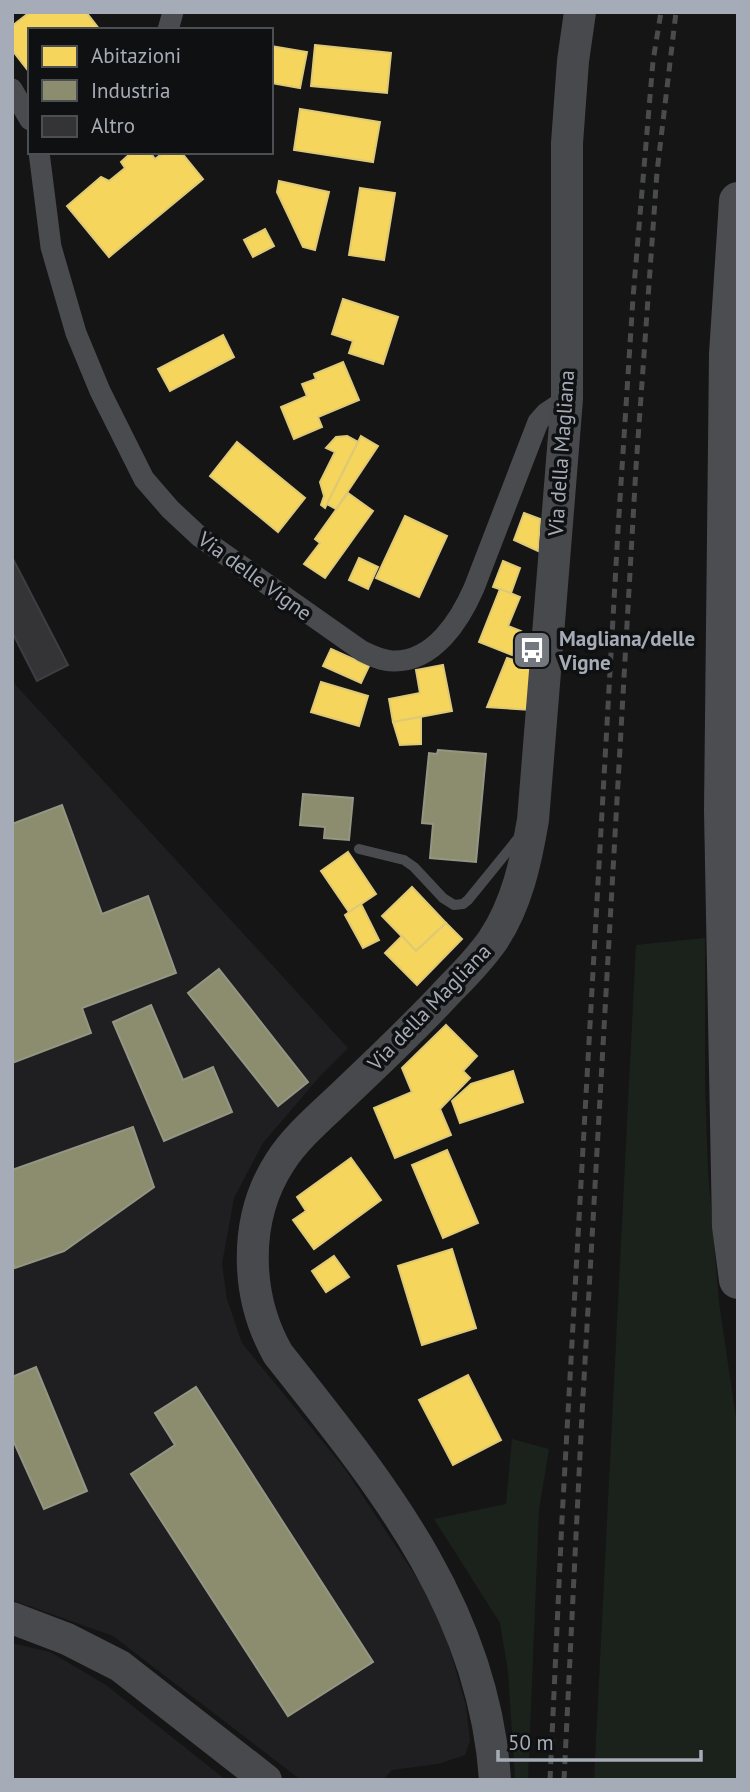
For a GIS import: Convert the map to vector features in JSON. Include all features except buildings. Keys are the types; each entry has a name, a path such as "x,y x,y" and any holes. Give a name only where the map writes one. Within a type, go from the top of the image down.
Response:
{"highway":[{"path":"738,201 729,354 723,811 731,1226 738,1280"}],"main road":[{"name":"Via della Magliana","path":"495,1780 493,1742 477,1674 463,1634 425,1558 364,1464 278,1354 267,1336 256,1300 252,1259 258,1217 266,1191 291,1146 419,1022 471,967 493,939 519,883 533,820 567,399 567,143 573,61 580,12"},
{"path":"12,1618 67,1639 120,1666 266,1780"}],"street":[{"path":"12,89 28,117"},
{"name":"Via delle Vigne","path":"39,154 51,247 75,333 100,391 144,479 170,509 201,537 362,651 386,661 404,660 433,646 449,632 466,607 538,422 545,413 567,399"}],"lane":[{"path":"359,849 404,860 443,898 454,905 463,904 533,820"}],"shaded area":[{"path":"12,681 348,1048 321,1075 263,1143 234,1198 222,1264 227,1299 242,1343 345,1469 438,1610 466,1705 470,1741 465,1755 438,1764 392,1770 383,1780 301,1780 113,1636 12,1600"},
{"path":"705,938 708,1171 719,1302 738,1432 738,1780 594,1780 636,945"},
{"path":"512,1439 549,1449 539,1510 528,1780 515,1780 508,1671 500,1623 434,1519 506,1504"},
{"path":"12,1643 50,1652 106,1685 226,1780 12,1780"}],"railway":[{"path":"550,1780 562,1519 618,530 633,298 653,61 661,12"},
{"path":"564,1780 636,467 657,172 676,12"}],"place":[{"name":"Magliana/delle Vigne","path":"532,650"}]}
